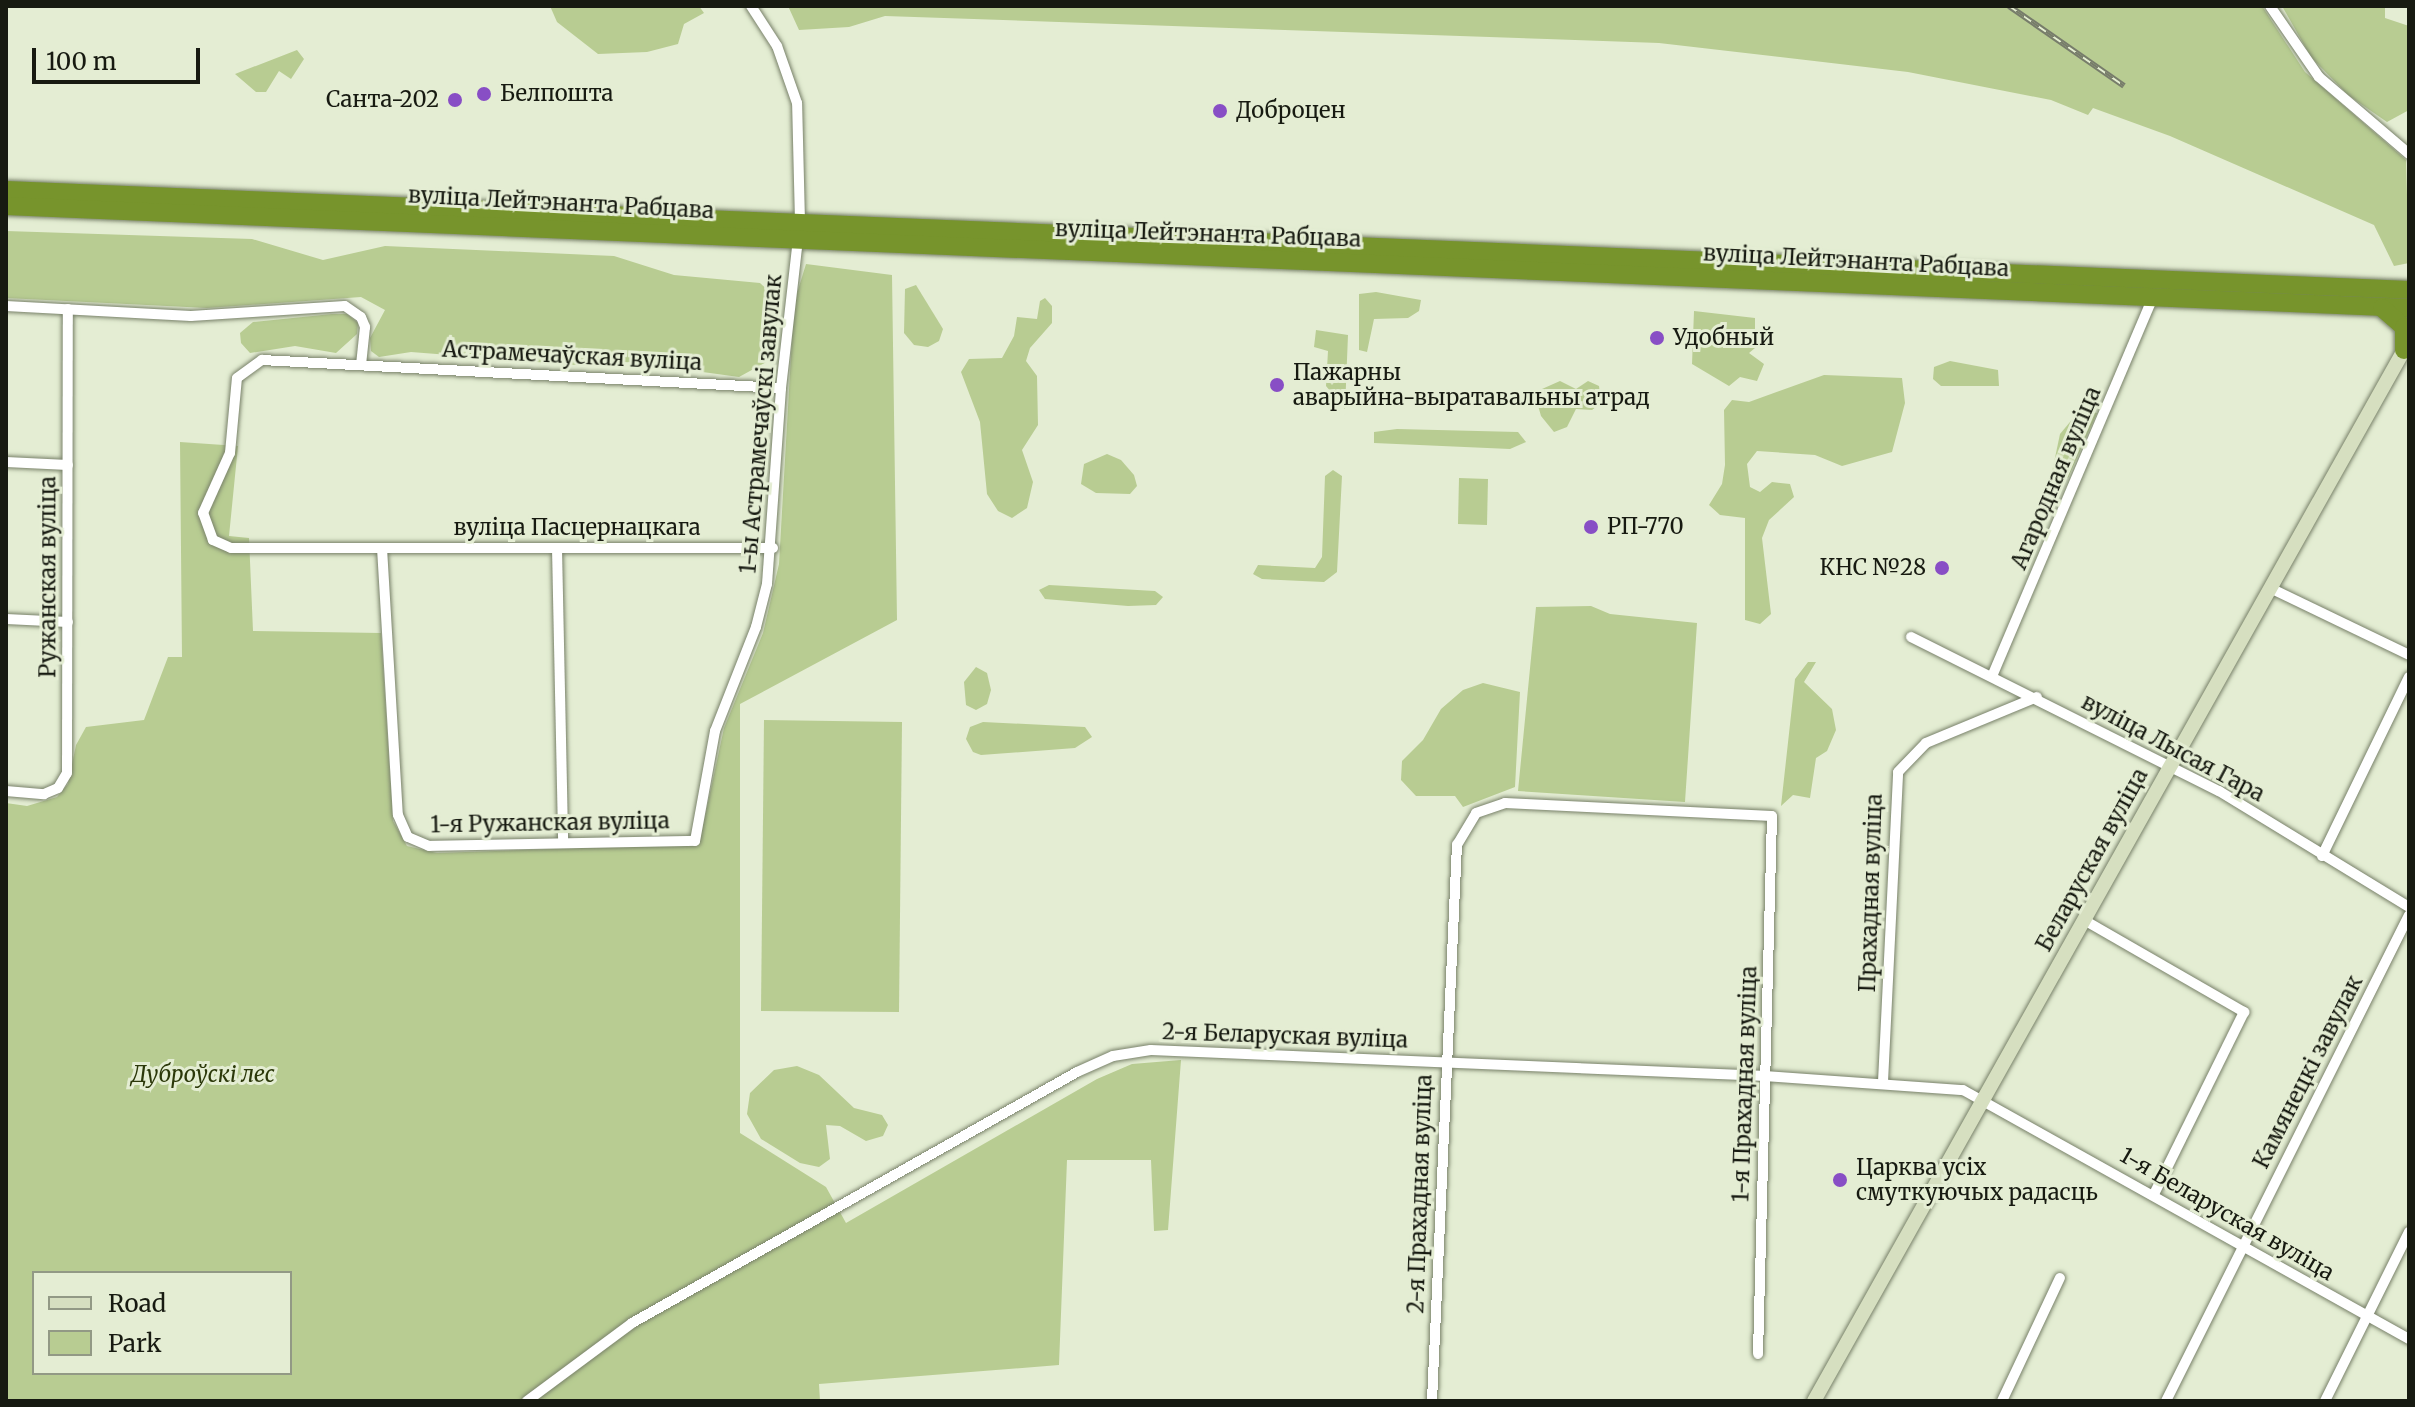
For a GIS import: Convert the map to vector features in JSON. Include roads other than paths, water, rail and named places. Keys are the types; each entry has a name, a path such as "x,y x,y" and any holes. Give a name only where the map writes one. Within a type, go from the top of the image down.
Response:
{"highway":[{"name":"вуліца Лейтэнанта Рабцава","path":"6,190 2409,308"},
{"name":"вуліца Лейтэнанта Рабцава","path":"6,206 799,231 2409,290"},
{"path":"2375,307 2401,321 2407,344"}],"main road":[{"name":"Беларуская вуліца","path":"1814,1401 2407,344"}],"street":[{"name":"1-ы Астрамечаўскі завулак","path":"695,841 709,754 756,627 773,548 781,388 799,231 797,103 777,46 751,6"},
{"path":"2270,6 2319,77 2409,154"},
{"name":"Агародная вуліца","path":"1993,674 2153,297"},
{"path":"6,306 191,316 345,306 361,317 365,327 361,364"},
{"name":"Ружанская вуліца","path":"6,791 44,794 58,788 67,773 68,309"},
{"name":"Астрамечаўская вуліца","path":"233,396 241,372 262,360 781,388"},
{"name":"вуліца Пасцернацкага","path":"233,396 230,453 203,513 213,540 231,548 773,548"},
{"path":"6,462 68,465"},
{"name":"1-я Ружанская вуліца","path":"382,548 398,815 408,837 429,846 695,841"},
{"path":"557,548 563,842"},
{"path":"2272,589 2409,655"},
{"path":"6,619 68,622"},
{"name":"вуліца Лысая Гара","path":"1911,637 1993,674 2169,767 2409,907"},
{"path":"2322,856 2409,677"},
{"name":"Прахадная вуліца","path":"1883,1082 1898,772 1926,743 2037,697"},
{"name":"2-я Прахадная вуліца","path":"1432,1401 1457,845 1476,813 1505,803 1540,802 1772,816"},
{"name":"1-я Прахадная вуліца","path":"1758,1354 1772,816"},
{"name":"Камянецкі завулак","path":"2166,1401 2409,915"},
{"path":"2084,920 2244,1012 2154,1194"},
{"name":"2-я Беларуская вуліца","path":"527,1401 650,1313 1113,1056 1205,1050 1766,1076 1952,1087 1984,1099"},
{"name":"1-я Беларуская вуліца","path":"1984,1099 2409,1339"},
{"path":"2325,1401 2409,1232"},
{"path":"2002,1401 2060,1278"}],"railway":[{"path":"2009,6 2124,86"}],"place":[{"name":"Белпошта","path":"484,94"},
{"name":"Санта-202","path":"455,100"},
{"name":"Доброцен","path":"1220,111"},
{"name":"Удобный","path":"1657,338"},
{"name":"Пажарны аварыйна-выратавальны атрад","path":"1277,385"},
{"name":"РП-770","path":"1591,527"},
{"name":"КНС №28","path":"1942,568"},
{"name":"Царква усіх смуткуючых радасць","path":"1840,1180"}],"park label":[{"name":"Дуброўскі лес","path":"203,1075"}]}
